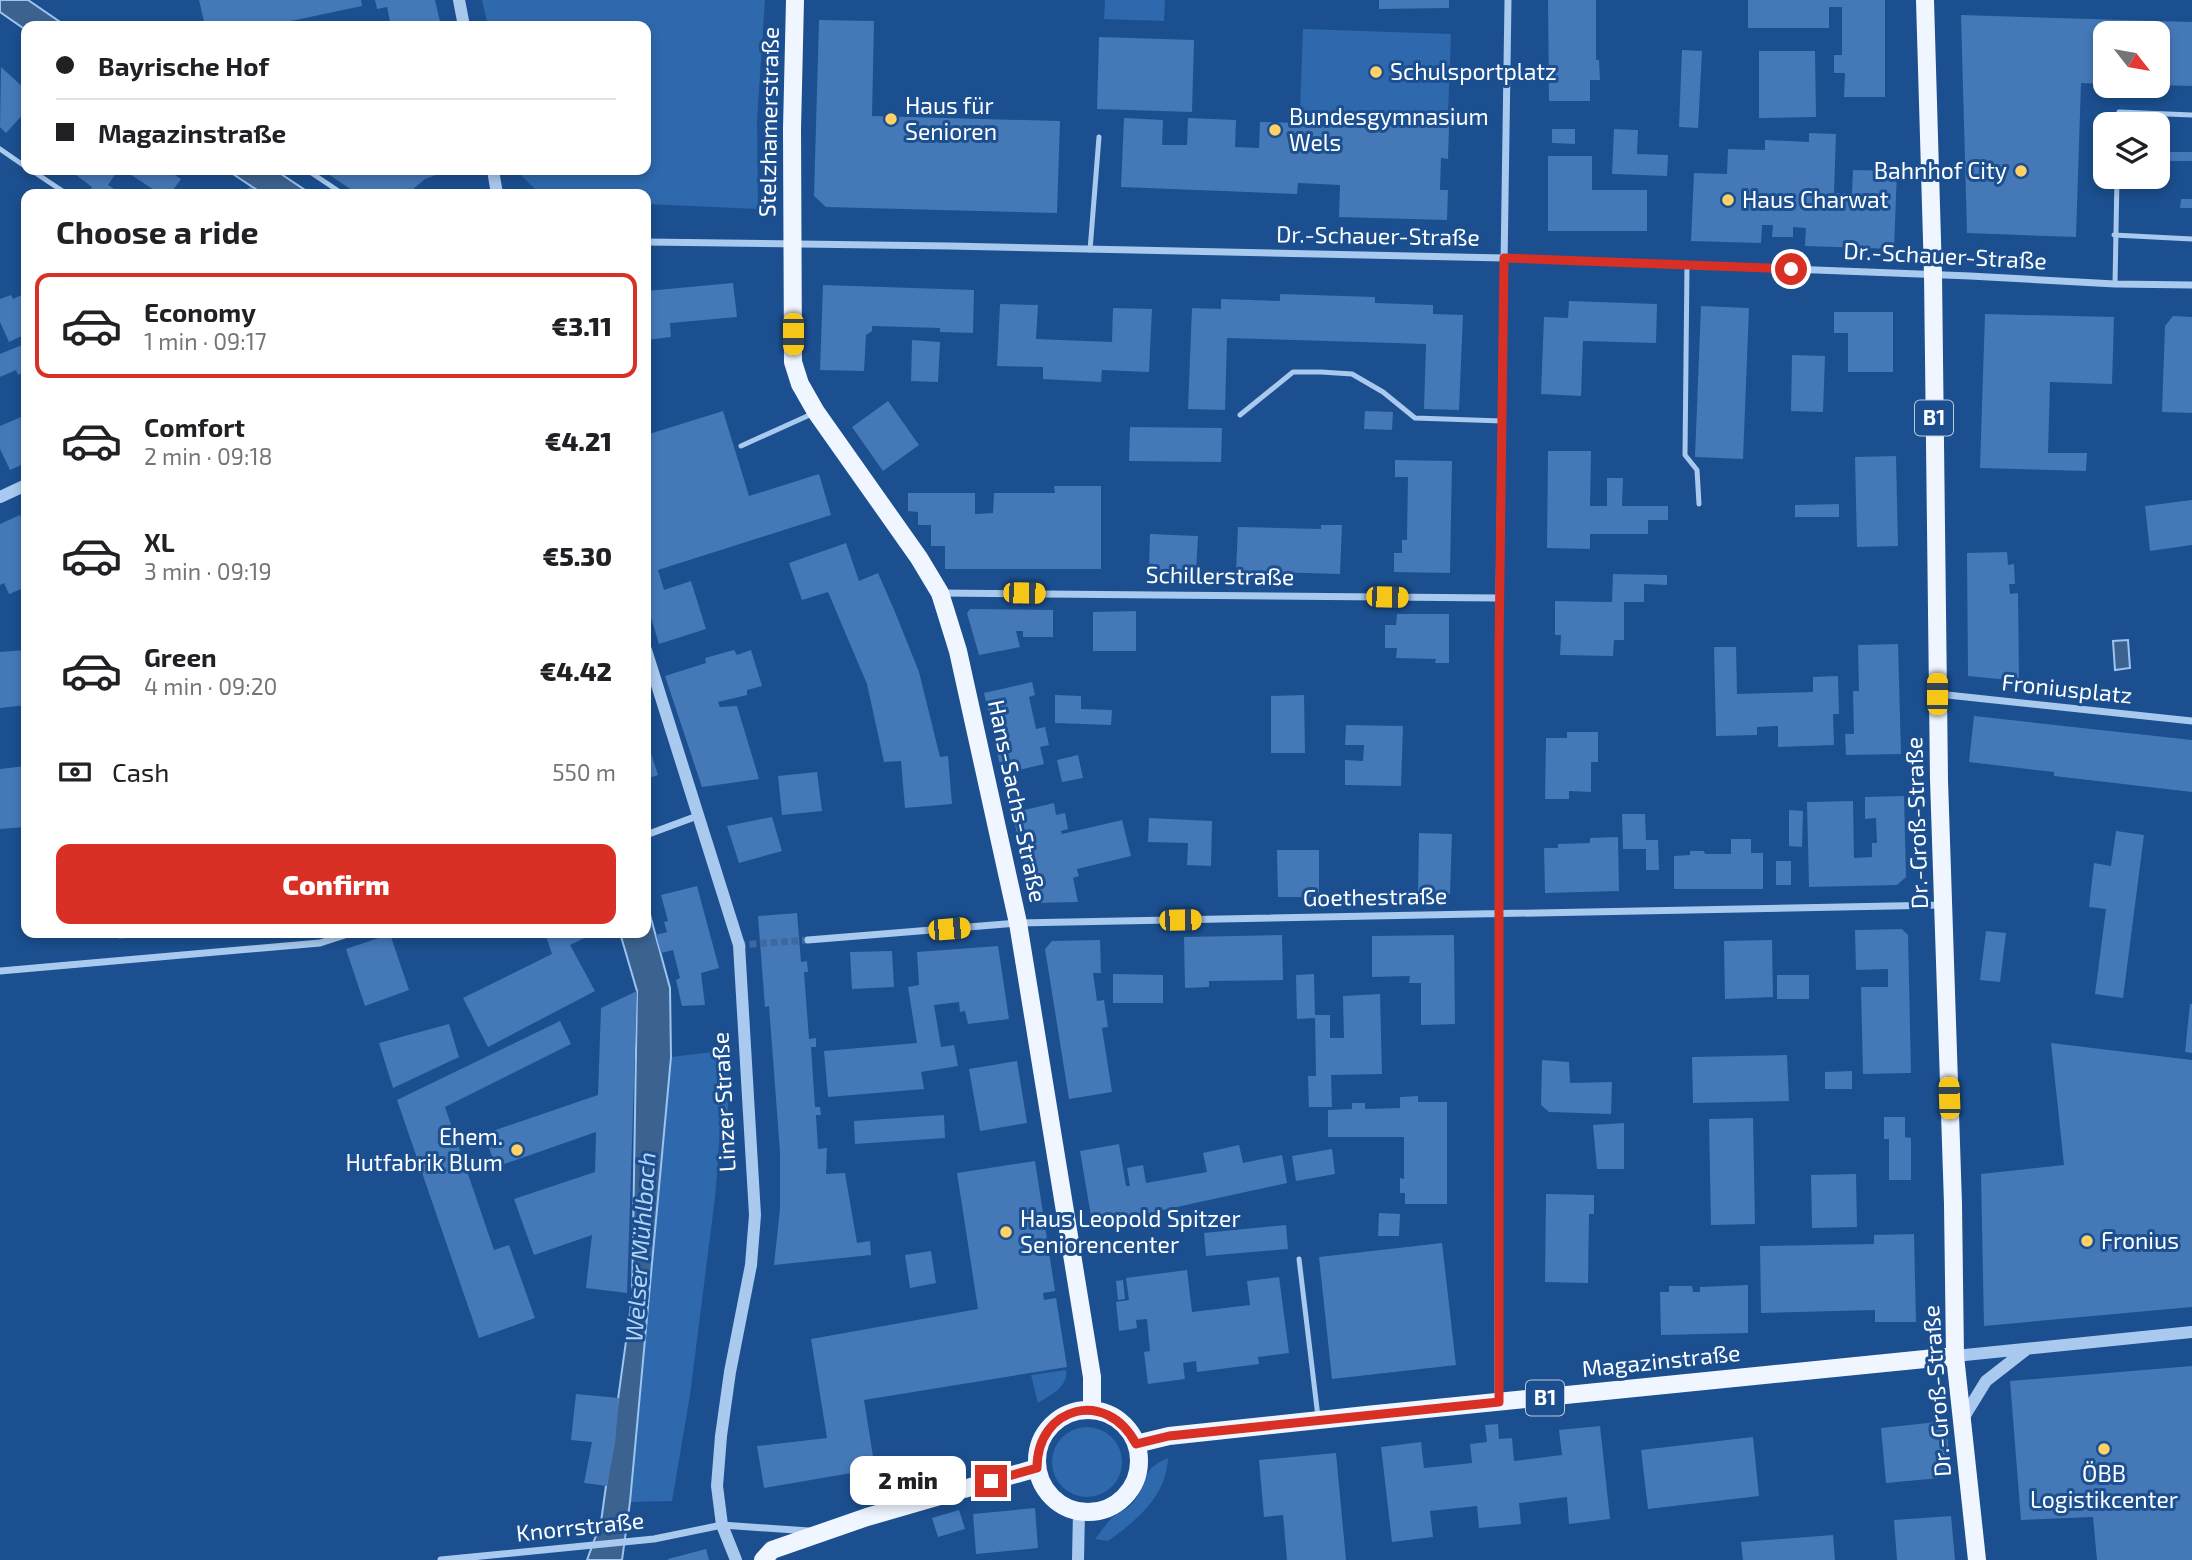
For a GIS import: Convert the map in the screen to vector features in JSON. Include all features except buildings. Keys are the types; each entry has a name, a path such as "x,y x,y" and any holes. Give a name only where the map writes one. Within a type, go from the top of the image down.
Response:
{"main road":[{"name":"Stelzhamerstraße","path":"793,244 795,0"},
{"name":"Dr.-Groß-Straße","path":"1925,0 1933,274 1937,694 1955,1356 1977,1560"},
{"name":"Hans-Sachs-Straße","path":"793,244 793,362 800,384 816,412 919,558 940,593 958,651 1018,923 1092,1377 1092,1410"},
{"name":"Magazinstraße","path":"1136,1444 1169,1436 1955,1356"},
{"path":"1075,1411 1107,1413 1119,1420 1136,1444 1137,1472 1132,1486 1123,1497 1102,1509 1079,1511 1064,1506 1051,1496 1042,1483 1037,1468 1037,1454 1047,1429 1060,1418 1075,1411"},
{"path":"768,1555 867,1517 1037,1468"}],"street":[{"path":"459,0 463,21"},
{"path":"1499,1402 1499,598 1508,0"},
{"name":"Dr.-Schauer-Straße","path":"651,242 1504,258 2192,285"},
{"path":"0,497 21,487"},
{"name":"Schillerstraße","path":"940,593 1499,598"},
{"name":"Linzer Straße","path":"651,665 739,945 755,1215 751,1265 730,1372 721,1436 718,1486 722,1525 736,1560"},
{"name":"Froniusplatz","path":"1937,694 2192,721"},
{"path":"651,833 700,816"},
{"name":"Goethestraße","path":"808,940 1018,923 1944,905"},
{"path":"318,938 320,943"},
{"path":"0,971 320,943 336,938"},
{"name":"Magazinstraße","path":"1955,1356 2192,1332"},
{"path":"1962,1420 1986,1381 2026,1349"},
{"path":"1078,1560 1079,1511"},
{"path":"722,1525 789,1531 826,1531"},
{"name":"Knorrstraße","path":"442,1560 631,1541 722,1525"}],"lane":[{"path":"2170,114 2192,115"},
{"path":"1090,250 1099,136"},
{"path":"0,149 21,164"},
{"path":"38,175 60,189"},
{"path":"314,175 336,189"},
{"path":"2115,284 2116,189"},
{"path":"2114,235 2192,239"},
{"path":"1686,265 1685,455 1697,470 1699,504"},
{"path":"1240,415 1293,372 1321,372 1352,374 1383,392 1415,418 1502,421"},
{"path":"740,446 816,412"},
{"path":"1299,1259 1318,1420"}],"shaded area":[{"path":"482,0 765,0 757,120 758,209 651,204 651,189 535,189 521,175 651,175 651,21 487,21"},
{"path":"1105,0 1165,0 1164,21 1104,19"},
{"name":"Schulsportplatz","path":"1303,29 1451,34 1448,116 1300,111"},
{"path":"729,1050 728,1117 720,1132 715,1198 690,1395 672,1501 630,1502 671,1057"},
{"path":"1066,1370 1062,1386 1038,1403 1031,1375"},
{"path":"1087,1427 1112,1437 1122,1462 1112,1487 1087,1497 1062,1487 1052,1462 1062,1437"},
{"path":"1168,1458 1166,1472 1156,1496 1139,1516 1108,1541 1095,1539 1110,1519 1133,1503 1153,1467"}],"water":[{"path":"0,0 28,0 59,21 21,21 21,27 0,12"},
{"path":"234,175 282,175 304,189 256,189"},
{"path":"2128,640 2130,668 2115,670 2113,641"},
{"name":"Welser Mühlbach","path":"651,918 670,988 671,1057 630,1502 622,1560 587,1560 601,1522 632,1298 637,991 621,938 651,938"}],"tunnel":[{"path":"739,945 808,940"}],"place":[{"name":"Schulsportplatz","path":"1376,72"},
{"name":"Haus für Senioren","path":"891,119"},
{"name":"Bundesgymnasium Wels","path":"1275,130"},
{"name":"Bahnhof City","path":"2021,171"},
{"name":"Haus Charwat","path":"1728,200"},
{"name":"Ehem. Hutfabrik Blum","path":"517,1150"},
{"name":"Haus Leopold Spitzer Seniorencenter","path":"1006,1232"},
{"name":"Fronius","path":"2087,1241"},
{"name":"ÖBB Logistikcenter","path":"2104,1449"}],"route":[{"path":"991,1481 1037,1468 1037,1454 1047,1429 1060,1418 1075,1411 1107,1413 1119,1420 1136,1444 1169,1436 1499,1402 1499,650 1504,258 1791,269"}]}
